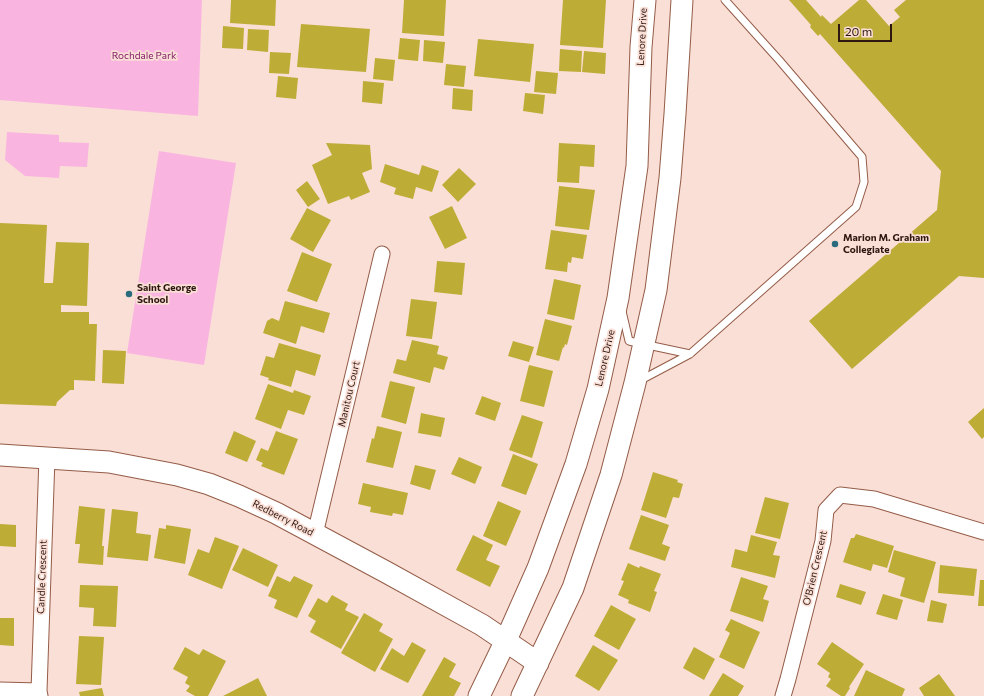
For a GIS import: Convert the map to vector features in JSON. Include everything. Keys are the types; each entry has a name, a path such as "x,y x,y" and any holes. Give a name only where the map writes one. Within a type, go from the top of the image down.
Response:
{"main road":[{"name":"Lenore Drive","path":"479,696 538,568 576,464 598,389 618,298 637,166 641,47 645,0"},
{"path":"522,696 573,588 611,475 644,344 656,290 670,178 676,114 682,0"},
{"name":"Redberry Road","path":"0,455 109,462 177,475 209,484 240,496 276,513 393,576 482,625 538,663"}],"street":[{"name":"Manitou Court","path":"315,534 382,254"},
{"name":"Candle Crescent","path":"39,694 47,457"},
{"name":"O'Brien Crescent","path":"783,696 822,542 826,510 840,495 874,500 984,532"},
{"path":"0,690 39,694"}],"lane":[{"path":"635,383 690,354 856,207 864,182 862,157 779,60 725,0"},
{"path":"618,298 629,341 690,354"}],"green space":[{"name":"Rochdale Park","path":"0,0 202,0 198,116 0,100"},
{"path":"7,132 59,135 59,142 89,143 87,167 60,166 59,178 25,176 5,160"},
{"path":"159,151 236,163 204,365 127,353"}],"building":[{"path":"231,0 276,0 275,26 230,23"},
{"path":"404,0 446,0 444,36 402,33"},
{"path":"563,0 606,0 603,48 560,45"},
{"name":"Marion M. Graham Collegiate","path":"789,0 806,0 821,17 822,15 831,24 859,0 866,0 889,26 900,17 894,10 906,0 984,0 984,278 959,276 852,369 809,321 937,210 941,171 820,34 818,36 810,27 811,25"},
{"path":"301,24 370,29 366,72 297,67"},
{"path":"223,26 244,28 243,49 222,48"},
{"path":"248,29 269,30 268,52 247,50"},
{"path":"400,38 420,40 418,61 398,59"},
{"path":"478,39 534,44 530,82 474,76"},
{"path":"424,40 445,42 443,63 423,61"},
{"path":"560,49 582,51 581,72 559,71"},
{"path":"584,51 606,53 605,74 582,72"},
{"path":"270,52 291,53 289,74 269,73"},
{"path":"375,58 395,60 393,81 373,79"},
{"path":"446,64 466,66 464,87 444,85"},
{"path":"536,71 558,73 556,94 534,92"},
{"path":"278,76 298,78 296,99 276,97"},
{"path":"363,81 384,83 382,104 362,102"},
{"path":"453,88 473,90 472,111 452,109"},
{"path":"525,93 545,95 543,114 523,111"},
{"path":"326,143 370,145 372,169 362,173 370,192 351,200 349,196 328,204 312,165 332,155"},
{"path":"559,143 595,145 594,167 580,166 579,183 557,182"},
{"path":"385,164 419,175 422,165 439,171 432,192 416,187 413,199 394,194 396,188 380,182"},
{"path":"459,168 476,184 458,202 442,185"},
{"path":"307,181 320,199 308,207 296,190"},
{"path":"559,186 595,190 589,230 555,226"},
{"path":"452,206 467,238 445,249 429,217"},
{"path":"307,208 331,220 313,252 290,239"},
{"path":"0,223 47,225 44,283 53,283 56,242 89,243 87,306 61,305 61,312 89,312 89,324 97,324 95,381 74,380 74,390 70,390 57,402 56,406 0,404"},
{"path":"551,230 587,235 583,259 572,257 571,263 568,262 567,272 545,269"},
{"path":"302,252 332,264 317,302 287,291"},
{"path":"437,261 465,263 462,295 434,292"},
{"path":"554,279 581,285 574,320 547,314"},
{"path":"411,299 437,302 432,339 406,336"},
{"path":"285,301 330,313 324,333 301,326 296,344 263,333 267,321 272,318 279,321"},
{"path":"545,319 572,326 567,345 565,344 564,348 563,347 559,361 536,355"},
{"path":"412,340 439,346 437,354 448,357 444,370 434,367 430,383 393,373 397,359 406,361"},
{"path":"513,341 534,347 529,362 508,356"},
{"path":"279,343 321,355 315,376 296,370 291,387 268,380 269,378 260,375 266,356 274,358"},
{"path":"103,350 126,351 124,384 102,383"},
{"path":"529,365 553,371 544,407 520,401"},
{"path":"390,381 415,387 406,424 381,417"},
{"path":"268,384 293,393 294,390 311,396 304,415 288,410 281,429 255,419"},
{"path":"482,396 501,403 495,421 475,414"},
{"path":"984,408 984,437 982,439 968,422"},
{"path":"421,413 445,418 441,437 418,433"},
{"path":"522,415 543,422 532,458 509,450"},
{"path":"377,426 402,432 393,468 366,462 372,438 374,439"},
{"path":"234,431 256,441 247,462 225,453"},
{"path":"276,431 298,439 284,475 261,466 263,463 256,460 261,448 268,451"},
{"path":"513,454 538,464 526,495 501,486"},
{"path":"459,457 482,467 475,484 451,474"},
{"path":"415,465 436,470 430,490 410,484"},
{"path":"653,472 678,480 677,482 683,484 679,498 673,497 666,518 641,510"},
{"path":"363,483 408,493 403,515 393,513 392,516 370,512 371,507 358,504"},
{"path":"765,497 789,503 780,539 755,533"},
{"path":"498,501 521,511 506,546 483,536"},
{"path":"79,506 105,509 102,546 104,546 103,565 78,563 80,544 75,544"},
{"path":"112,509 138,512 136,533 151,535 148,561 107,557"},
{"path":"641,515 669,525 662,544 670,547 665,561 629,549"},
{"path":"0,524 16,525 16,547 0,546"},
{"path":"166,525 191,529 185,564 154,558 159,528 166,529"},
{"path":"856,534 894,546 887,568 873,564 871,571 843,562 851,538 854,538"},
{"path":"473,535 493,545 486,560 500,566 490,587 456,570"},
{"path":"751,535 777,542 773,555 780,556 775,578 731,567 735,549 747,552"},
{"path":"215,537 239,546 222,589 188,575 198,549 209,553"},
{"path":"243,548 278,565 268,587 232,570"},
{"path":"894,550 936,562 924,603 900,596 905,578 888,572"},
{"path":"628,563 639,568 640,566 661,574 654,591 657,592 650,612 628,603 629,600 618,595 624,581 621,580"},
{"path":"940,565 977,569 974,596 938,593"},
{"path":"277,576 290,582 294,576 313,585 297,618 274,608 277,600 268,596"},
{"path":"741,577 768,586 763,599 769,601 763,622 730,611"},
{"path":"980,580 984,580 984,606 978,606"},
{"path":"840,584 866,592 861,605 836,597"},
{"path":"80,585 118,586 116,627 93,626 94,608 79,607"},
{"path":"883,594 903,600 897,620 876,614"},
{"path":"332,595 348,604 345,610 359,617 341,649 310,632 316,621 308,616 318,598 327,603"},
{"path":"931,600 947,604 943,623 927,621"},
{"path":"611,605 636,619 619,650 594,636"},
{"path":"364,613 383,624 379,631 393,639 375,672 341,653"},
{"path":"0,618 14,618 14,646 0,645"},
{"path":"731,619 760,632 744,669 719,657 730,633 725,630"},
{"path":"79,636 104,637 101,685 76,684"},
{"path":"412,642 426,650 408,683 380,669 392,648 404,656"},
{"path":"832,642 864,664 845,696 841,696 826,686 831,679 828,677 830,673 817,664"},
{"path":"593,645 618,660 599,691 575,676"},
{"path":"185,647 199,655 203,649 226,661 208,696 195,696 186,691 190,686 185,683 188,677 173,669"},
{"path":"694,647 715,659 704,680 683,668"},
{"path":"444,657 456,664 449,677 461,683 454,696 422,696"},
{"path":"866,670 905,689 902,696 854,696"},
{"path":"723,673 744,686 738,696 709,696"},
{"path":"939,674 955,696 924,696 919,688"},
{"path":"258,678 267,696 223,696"},
{"path":"102,688 104,696 80,696 79,692"}],"place":[{"name":"Marion M. Graham Collegiate","path":"835,244"},
{"name":"Saint George School","path":"129,294"}]}
